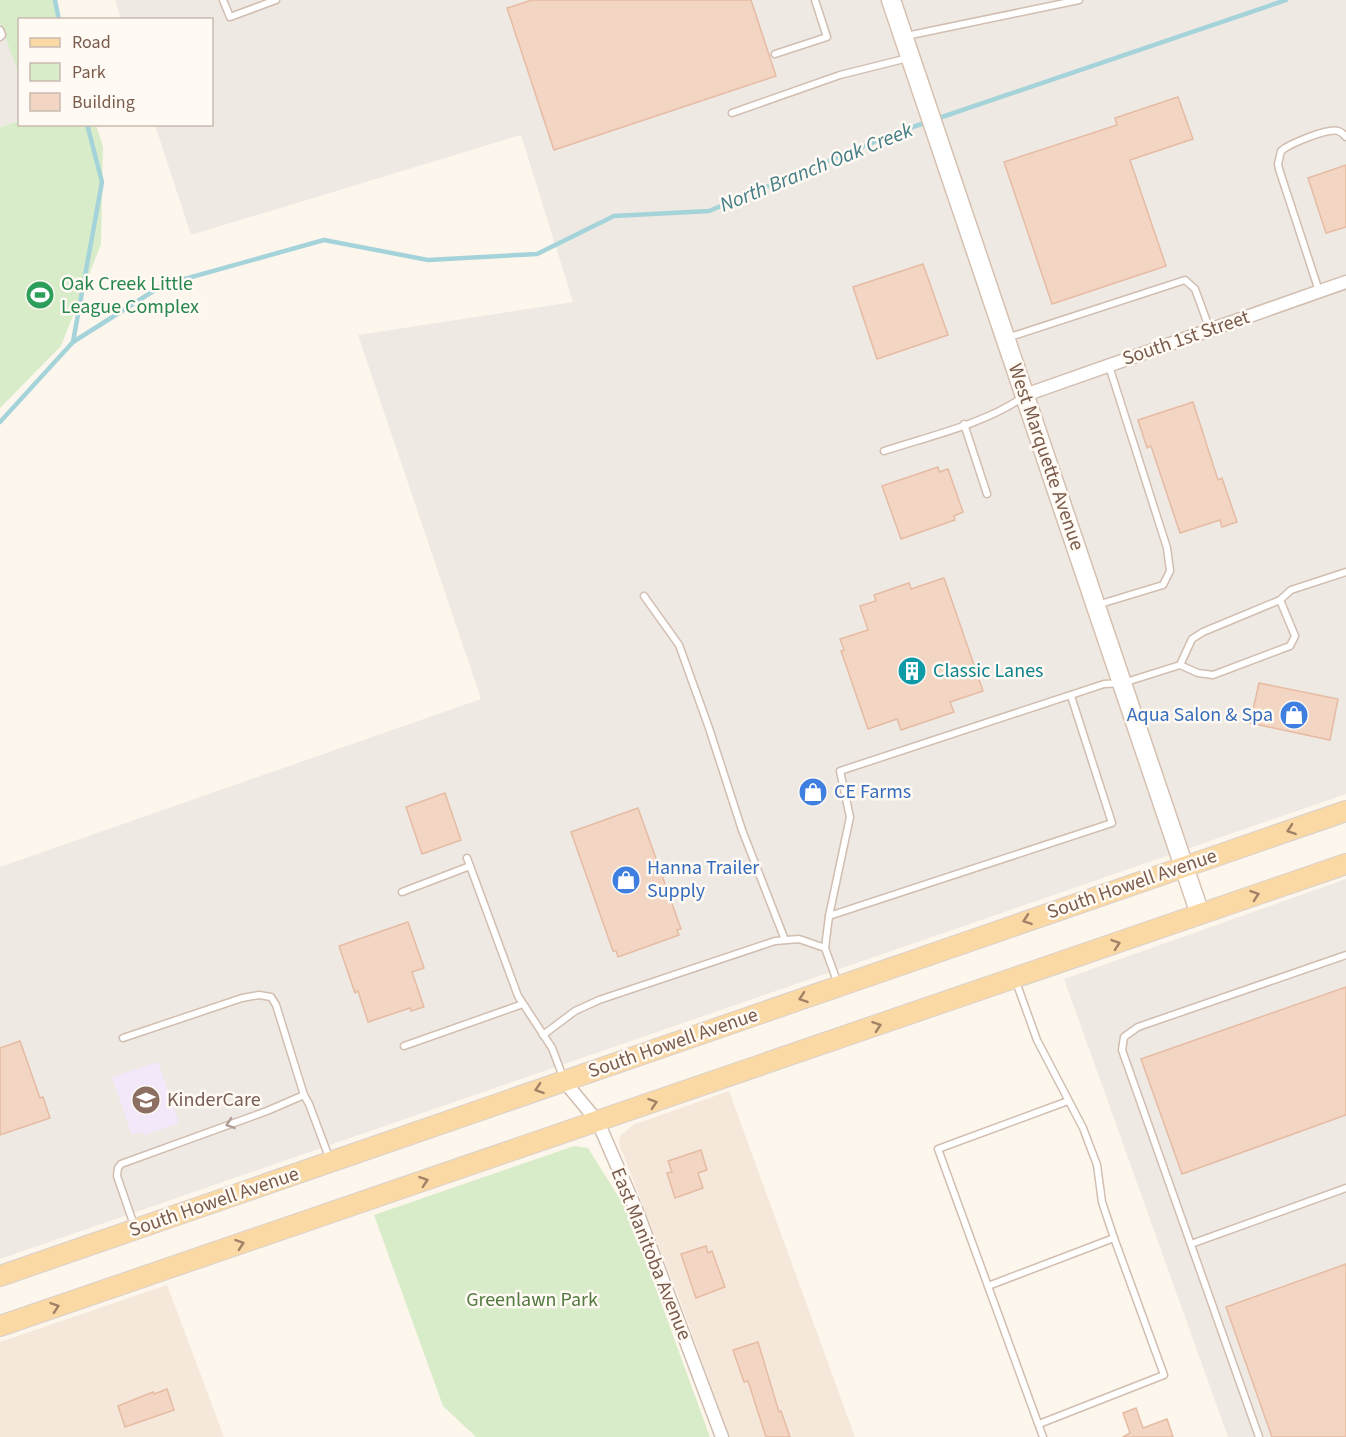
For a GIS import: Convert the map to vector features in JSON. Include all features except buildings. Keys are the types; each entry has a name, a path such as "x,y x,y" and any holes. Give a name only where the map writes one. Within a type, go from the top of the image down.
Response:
{"main road":[{"name":"South Howell Avenue","path":"0,1276 1346,811"},
{"path":"0,1326 1346,864"}],"street":[{"name":"West Marquette Avenue","path":"891,0 1200,914"},
{"name":"South 1st Street","path":"1025,395 1346,282"},
{"name":"East Manitoba Avenue","path":"564,1080 598,1122 638,1214 722,1437"}],"lane":[{"path":"223,0 230,17 276,0"},
{"path":"775,54 827,37 815,0"},
{"path":"904,36 1078,0"},
{"path":"0,30 0,37"},
{"path":"732,113 840,75 911,57"},
{"path":"1319,292 1279,169 1279,159 1281,151 1296,142 1332,131 1340,132 1346,137"},
{"path":"1006,338 1185,280 1195,289 1210,330"},
{"path":"1096,606 1163,585 1170,571 1167,548 1108,366"},
{"path":"884,451 1010,406 1025,395"},
{"path":"964,424 987,494"},
{"path":"1180,665 1192,639 1280,600 1291,590 1346,572"},
{"path":"645,596 679,645 742,830 785,940"},
{"path":"839,986 825,948 829,916 850,818 840,771 1104,684 1123,683 1180,665 1197,673 1213,675 1290,646 1295,636 1280,600"},
{"path":"829,916 1112,823 1071,696"},
{"path":"467,858 518,996 552,1048 564,1080"},
{"path":"402,892 470,866"},
{"path":"543,1035 575,1011 599,1000 775,940 799,939 825,948"},
{"path":"1259,1437 1122,1050 1124,1037 1138,1027 1346,955"},
{"path":"1015,979 1037,1040 1083,1128 1097,1165 1102,1202 1164,1375 1039,1424"},
{"path":"123,1038 242,998 259,995 271,997 276,1005 304,1095 331,1161"},
{"path":"404,1046 523,1004"},
{"path":"136,1229 117,1176 121,1164 267,1112 304,1095"},
{"path":"1043,1437 938,1149 1068,1101"},
{"path":"1191,1244 1346,1188"},
{"path":"988,1286 1114,1238"}],"shaded area":[{"path":"115,0 1346,0 1346,794 0,1259 0,867 481,699 358,335 573,302 521,135 191,235 155,126 213,126 213,18 121,18"},
{"path":"0,21 18,70 18,121 0,127"},
{"path":"1346,879 1346,1437 1228,1437 1064,979"},
{"name":"KinderCare","path":"158,1062 179,1123 144,1135 142,1132 132,1135 112,1077"},
{"path":"729,1091 855,1437 730,1437 619,1144 620,1136 633,1125"},
{"path":"167,1285 224,1437 0,1437 0,1342"}],"green space":[{"path":"0,0 54,0 61,18 18,18 18,73 0,21"},
{"name":"Oak Creek Little League Complex","path":"18,121 18,126 96,126 103,146 101,244 61,346 0,408 0,127"},
{"name":"Greenlawn Park","path":"574,1146 588,1148 628,1212 710,1437 476,1437 443,1406 374,1215"}],"waterway":[{"name":"North Branch Oak Creek","path":"55,0 59,18"},
{"name":"North Branch Oak Creek","path":"936,119 1286,0"},
{"name":"North Branch Oak Creek","path":"0,422 73,342 163,285 324,240 428,260 537,254 614,216 709,211 903,130 928,122"},
{"name":"North Branch Oak Creek","path":"73,342 102,182 88,126"}],"place":[{"name":"Oak Creek Little League Complex","path":"40,295"},
{"name":"Classic Lanes","path":"912,671"},
{"name":"Aqua Salon & Spa","path":"1294,715"},
{"name":"CE Farms","path":"813,792"},
{"name":"Hanna Trailer Supply","path":"626,880"},
{"name":"KinderCare","path":"146,1100"}]}
